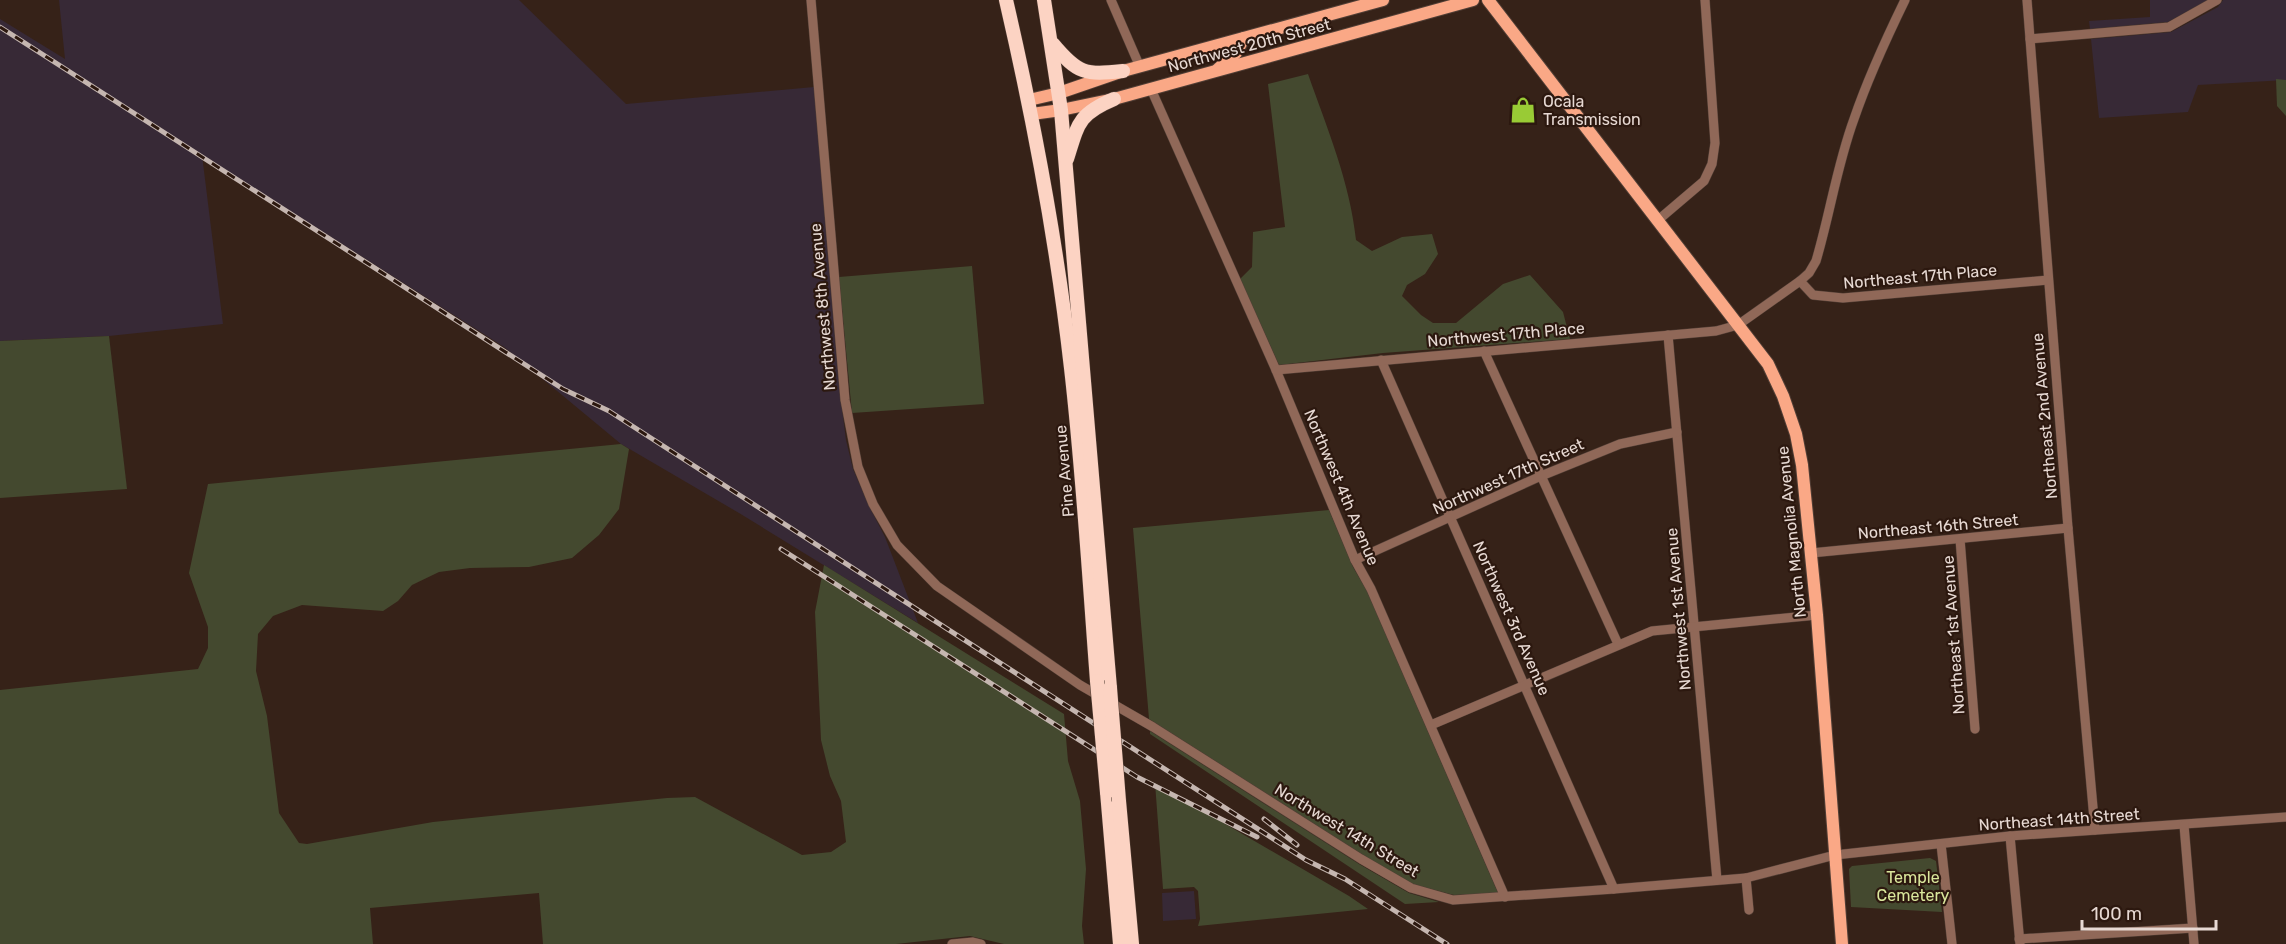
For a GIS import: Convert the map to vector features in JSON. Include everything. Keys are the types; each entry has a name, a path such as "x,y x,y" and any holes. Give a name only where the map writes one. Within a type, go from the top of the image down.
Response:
{"highway":[{"name":"Pine Avenue","path":"1006,0 1030,107 1060,280 1119,801 1132,944"},
{"name":"Pine Avenue","path":"1044,0 1059,93 1076,279 1104,684 1107,792 1120,944"},
{"path":"1052,42 1066,60 1080,70 1093,74 1123,71"},
{"path":"1065,164 1077,128 1084,116 1095,107 1114,99"},
{"path":"1060,280 1076,279"}],"main road":[{"name":"Northwest 20th Street","path":"1030,107 1059,93 1123,71 1383,0"},
{"name":"Northwest 20th Street","path":"1030,107 1060,110 1114,99 1473,0"},
{"name":"North Magnolia Avenue","path":"1488,0 1768,364 1784,396 1796,434 1802,465 1842,944"},
{"path":"1215,71 1236,53 1244,38"}],"street":[{"name":"Northwest 8th Avenue","path":"811,0 844,389 851,439 858,467 873,504 897,546 937,586"},
{"path":"1111,0 1140,67"},
{"path":"1657,221 1704,181 1712,164 1715,143 1705,0"},
{"path":"1738,325 1800,281 1809,273 1816,261 1835,183 1854,119 1882,46 1905,0"},
{"name":"Northeast 2nd Avenue","path":"2027,0 2068,528 2095,830"},
{"path":"2030,39 2169,27 2217,0"},
{"name":"Northwest 4th Avenue","path":"1151,89 1276,370 1355,560 1371,589 1505,897"},
{"name":"Northeast 17th Place","path":"1800,281 1813,294 1843,298 2048,280"},
{"name":"Northwest 17th Place","path":"1276,370 1716,332 1738,325"},
{"name":"Northwest 1st Avenue","path":"1668,335 1717,880"},
{"path":"1484,351 1618,644"},
{"name":"Northwest 3rd Avenue","path":"1381,360 1614,889"},
{"name":"Northwest 17th Street","path":"1355,560 1541,476 1620,444 1677,432"},
{"name":"Northeast 16th Street","path":"1811,553 2068,528"},
{"name":"Northeast 1st Avenue","path":"1960,538 1975,729"},
{"name":"Northwest 14th Street","path":"937,586 1080,685 1154,727 1361,859 1411,888 1454,900 1614,889 1746,878 1835,855"},
{"path":"1431,725 1652,631 1816,615"},
{"name":"Northeast 14th Street","path":"1835,855 2010,837 2286,817"},
{"path":"2184,825 2194,944"},
{"path":"2010,837 2020,941 2193,928"},
{"path":"1941,844 1952,944"},
{"path":"1746,878 1749,910"},
{"path":"952,944 977,943"}],"shaded area":[{"path":"59,0 519,0 626,104 814,87 846,440 853,469 885,537 918,623 739,513 621,444 504,347 202,155 223,324 109,336 0,341 0,19 65,59"},
{"path":"2150,0 2209,0 2168,22 2090,29 2089,21 2150,17"},
{"path":"2223,0 2286,0 2286,80 2198,85 2188,112 2099,118 2091,39 2171,32 2218,7"},
{"path":"1194,891 1196,919 1163,921 1162,893"}],"green space":[{"path":"1308,74 1343,176 1356,240 1372,251 1402,237 1432,234 1438,254 1425,274 1407,285 1402,296 1421,315 1433,323 1456,323 1503,284 1530,275 1563,312 1570,339 1383,353 1279,365 1240,279 1252,267 1253,232 1285,227 1268,84"},
{"path":"2276,79 2286,80 2286,116 2277,106"},
{"path":"972,266 984,404 852,413 839,277"},
{"path":"109,336 127,489 0,498 0,341"},
{"path":"621,444 629,449 619,509 599,535 572,558 529,567 470,568 439,572 412,585 398,601 383,611 302,605 273,616 258,634 256,671 267,716 279,813 299,843 307,844 433,822 695,797 802,855 831,852 846,842 841,801 830,776 821,740 815,612 824,565 1064,714 1068,761 1080,801 1086,869 1082,926 1084,944 1004,944 970,936 896,944 543,944 539,893 370,908 373,944 0,944 0,690 198,669 208,648 208,627 189,573 208,484"},
{"path":"1329,510 1353,567 1367,591 1498,893 1454,895 1412,884 1149,719 1133,528"},
{"path":"1150,731 1359,864 1409,893 1439,902 1405,904 1150,734"},
{"path":"1155,783 1368,909 1198,926 1200,919 1198,891 1194,887 1163,889"},
{"name":"Temple Cemetery","path":"1930,858 1936,861 1942,912 1851,907 1849,869 1852,866"}],"railway":[{"path":"0,27 563,389 609,411 1306,860 1345,879 1447,944"},
{"path":"781,549 1137,777 1257,837"},
{"path":"1264,819 1297,845"}],"place":[{"name":"Ocala Transmission","path":"1523,110"}]}
